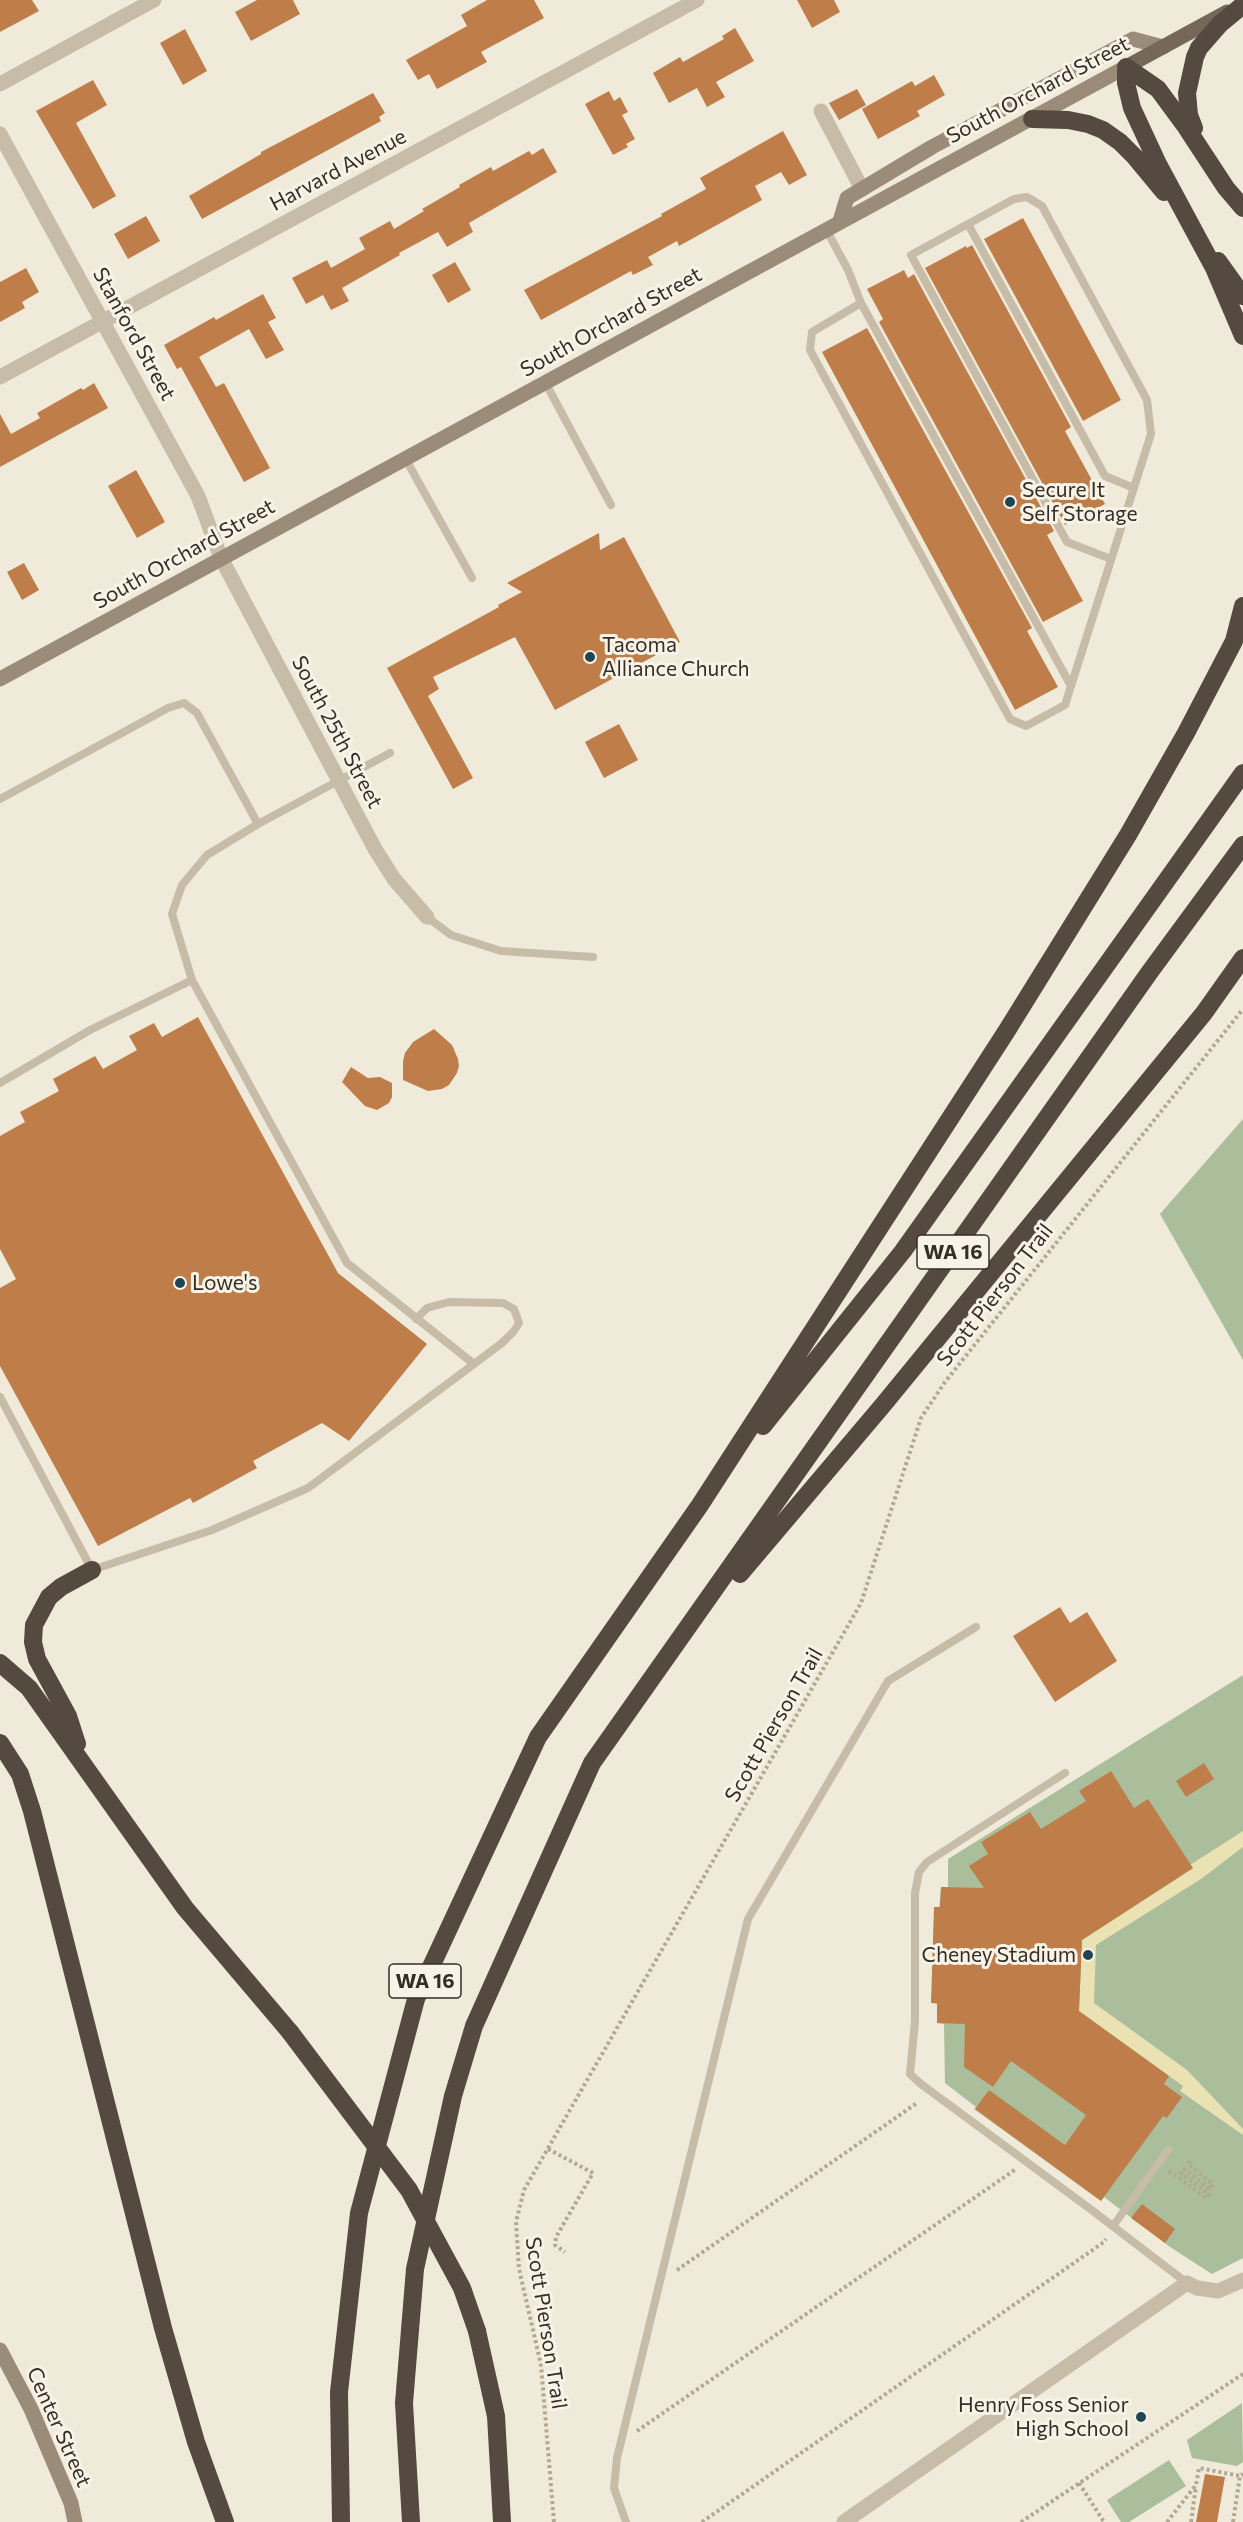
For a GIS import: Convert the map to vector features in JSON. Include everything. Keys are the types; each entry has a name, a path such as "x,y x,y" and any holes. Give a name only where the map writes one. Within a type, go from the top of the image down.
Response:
{"highway":[{"path":"1205,155 1186,105 1191,68 1199,48 1220,24 1243,4"},
{"path":"1126,67 1158,89 1226,188 1243,208"},
{"path":"1126,67 1131,108 1225,292 1243,336"},
{"path":"1032,119 1068,120 1088,124 1103,130 1120,142 1162,190 1199,240 1229,274 1243,297"},
{"path":"1128,835 1214,682 1234,640 1243,606"},
{"path":"700,1505 1006,1032 1227,679 1243,648"},
{"name":"WA 16","path":"341,2522 339,2392 345,2318 359,2213 417,1999 538,1737 700,1505 903,1251 1243,773"},
{"name":"WA 16","path":"411,2522 404,2403 415,2269 453,2096 474,2026 592,1763 1149,973 1243,844"},
{"path":"665,1662 883,1405 1204,1013 1243,958"},
{"path":"82,1760 68,1716 37,1659 33,1642 34,1625 49,1597 61,1587 92,1570"},
{"path":"0,1663 29,1688 185,1908 290,2032 409,2190 462,2288 477,2331 496,2416 502,2522"},
{"path":"0,1743 21,1774 33,1811 163,2328 196,2442 225,2522"}],"main road":[{"name":"South Orchard Street","path":"0,679 1243,4"},
{"path":"840,221 847,198 932,147 1133,39 1163,47"},
{"name":"Center Street","path":"0,2350 31,2409 70,2504 75,2522"}],"street":[{"path":"0,84 154,0"},
{"name":"Harvard Avenue","path":"0,377 697,0"},
{"path":"821,111 862,189"},
{"name":"Stanford Street","path":"0,135 198,496 221,558"},
{"name":"South 25th Street","path":"221,558 375,849 394,879 427,917"},
{"path":"844,2522 1187,2283 1197,2288 1218,2291 1243,2280"}],"lane":[{"path":"861,303 812,332 810,350 1010,719 1026,726 1065,705 1112,559 1151,434 1147,400 1042,206 1027,197 1014,199 911,255 1067,542 1112,559"},
{"path":"968,224 1105,476 1134,488"},
{"path":"826,229 849,270 861,303 1071,686"},
{"path":"545,382 610,505"},
{"path":"405,458 472,578"},
{"path":"0,799 168,708 184,703 197,713 258,824"},
{"path":"390,753 258,824 207,855 182,885 172,914 192,980 347,1263 474,1364"},
{"path":"427,917 451,934 501,951 593,957"},
{"path":"0,1083 100,1025 192,980"},
{"path":"0,1397 92,1570 212,1530 308,1488 474,1364 517,1329 518,1320 511,1307 503,1303 449,1302 427,1308 416,1319"},
{"path":"626,2522 614,2488 622,2431 748,1919 888,1681 976,1627"},
{"path":"1065,1773 927,1862 919,1872 915,1893 915,2022 910,2074 1187,2283"},
{"path":"1113,2226 1168,2150"}],"path":[{"name":"Scott Pierson Trail","path":"554,2522 541,2365 519,2269 516,2222 524,2190 861,1603 921,1418 952,1372 1243,1009"},
{"path":"669,2276 917,2103"},
{"path":"548,2149 593,2173 556,2237 555,2245 565,2252"},
{"path":"1188,2164 1192,2159"},
{"path":"1158,2163 1206,2198 1209,2194 1181,2173 1184,2169 1210,2188 1213,2184 1181,2160"},
{"path":"622,2431 634,2433 1026,2162"},
{"path":"702,2522 1104,2242 1113,2226"},
{"path":"1021,2522 1243,2374"},
{"path":"1191,2522 1199,2468 1241,2475 1233,2522"},
{"path":"1079,2483 1104,2522"},
{"path":"1167,2522 1197,2485"}],"green space":[{"path":"1243,1119 1243,1360 1160,1214"},
{"name":"Cheney Stadium","path":"1243,1675 1243,2258 1212,2274 1170,2247 1104,2197 1101,2201 974,2109 976,2107 945,2083 944,2024 937,2023 937,2004 931,2003 941,1887 948,1887 948,1859"},
{"path":"1242,2403 1243,2462 1237,2466 1192,2458 1187,2440"},
{"path":"1169,2460 1186,2486 1129,2522 1121,2522 1107,2500"}],"sand":[{"path":"1243,1831 1243,1847 1201,1879 1096,1945 1094,2003 1187,2070 1243,2129 1243,2135 1180,2091 1183,2086 1079,2011 1082,1940 1192,1869 1190,1865"}],"building":[{"path":"0,0 32,0 39,11 0,32"},
{"path":"257,0 293,0 300,14 251,41 235,12"},
{"path":"487,0 534,0 544,18 481,52 487,62 437,89 429,74 418,80 406,60 467,26 461,15"},
{"path":"797,0 834,0 840,12 812,28"},
{"path":"735,28 754,61 716,82 725,97 707,107 697,88 669,103 653,73 680,57 683,62 724,39 722,36"},
{"path":"185,29 207,71 183,85 160,43"},
{"path":"934,75 945,95 917,111 920,116 878,139 862,109 912,81 915,86"},
{"path":"93,80 107,105 76,123 116,196 93,209 36,111"},
{"path":"857,89 866,105 839,120 829,103"},
{"path":"609,91 614,101 620,97 628,112 622,115 635,139 626,144 628,147 613,155 585,104"},
{"path":"373,93 385,113 379,117 381,121 202,219 189,196 261,152"},
{"path":"783,131 807,175 789,185 781,172 755,186 762,200 679,246 677,241 648,257 653,265 633,275 631,271 541,320 524,290 662,216 661,214 706,189 700,178"},
{"path":"543,148 557,172 469,223 473,232 447,247 438,232 399,253 400,255 342,288 349,301 331,310 323,295 306,304 292,278 327,260 331,268 365,249 359,238 390,221 394,229 424,211 422,209 460,187 459,185 491,167 493,171 529,151 532,155"},
{"path":"146,216 160,241 128,259 114,234"},
{"path":"1023,218 1121,400 1083,421 984,239"},
{"path":"972,245 1071,427 1065,431 1105,504 1065,525 925,268"},
{"path":"455,262 471,290 448,303 432,275"},
{"path":"26,268 39,292 22,302 25,308 0,322 0,282"},
{"path":"904,270 908,278 914,274 1054,531 1047,535 1083,601 1043,622 879,322 883,319 867,289"},
{"path":"263,294 276,318 268,322 284,350 266,359 249,329 199,357 216,387 224,383 270,468 244,482 181,367 177,369 164,345 214,317 216,320"},
{"path":"867,328 1032,628 1027,631 1058,687 1015,710 822,352"},
{"path":"94,383 108,408 0,467 0,414 11,434 40,418 37,413"},
{"path":"136,470 165,522 137,538 108,486"},
{"name":"Tacoma Alliance Church","path":"599,533 600,550 624,537 680,642 555,710 515,637 433,677 439,689 428,696 473,778 453,789 387,668 499,607 498,605 522,592 507,583"},
{"path":"24,563 39,590 22,600 7,572"},
{"path":"619,724 638,760 604,778 585,742"},
{"name":"Lowe's","path":"198,1017 338,1273 427,1344 349,1441 322,1423 253,1461 257,1468 193,1503 190,1498 98,1546 0,1366 0,1288 16,1279 0,1249 0,1136 25,1122 20,1112 59,1091 53,1079 95,1056 103,1069 137,1050 129,1036 154,1023 162,1037"},
{"path":"434,1029 452,1045 459,1066 449,1085 442,1089 428,1091 403,1080 403,1061 405,1053 413,1042"},
{"path":"351,1067 368,1078 380,1077 392,1083 392,1097 389,1103 377,1110 365,1106 342,1082"},
{"path":"1060,1607 1070,1623 1087,1612 1117,1661 1055,1702 1013,1636"},
{"path":"1204,1763 1214,1779 1186,1797 1176,1781"},
{"path":"1111,1771 1134,1808 1148,1799 1193,1868 1082,1940 1079,2011 1169,2076 1164,2084 1182,2097 1167,2118 1163,2116 1101,2201 975,2109 989,2090 1065,2145 1086,2115 1011,2061 993,2087 964,2067 965,2024 937,2023 937,2003 931,2003 934,1907 940,1907 941,1887 984,1888 969,1866 988,1854 981,1842 1030,1812 1041,1829 1086,1801 1079,1791"},
{"path":"1142,2204 1175,2229 1165,2243 1131,2218"},
{"path":"1205,2474 1225,2477 1217,2522 1196,2522"}],"place":[{"name":"Secure It Self Storage","path":"1010,502"},
{"name":"Tacoma Alliance Church","path":"590,657"},
{"name":"Lowe's","path":"180,1283"},
{"name":"Cheney Stadium","path":"1088,1955"},
{"name":"Henry Foss Senior High School","path":"1141,2417"}]}
